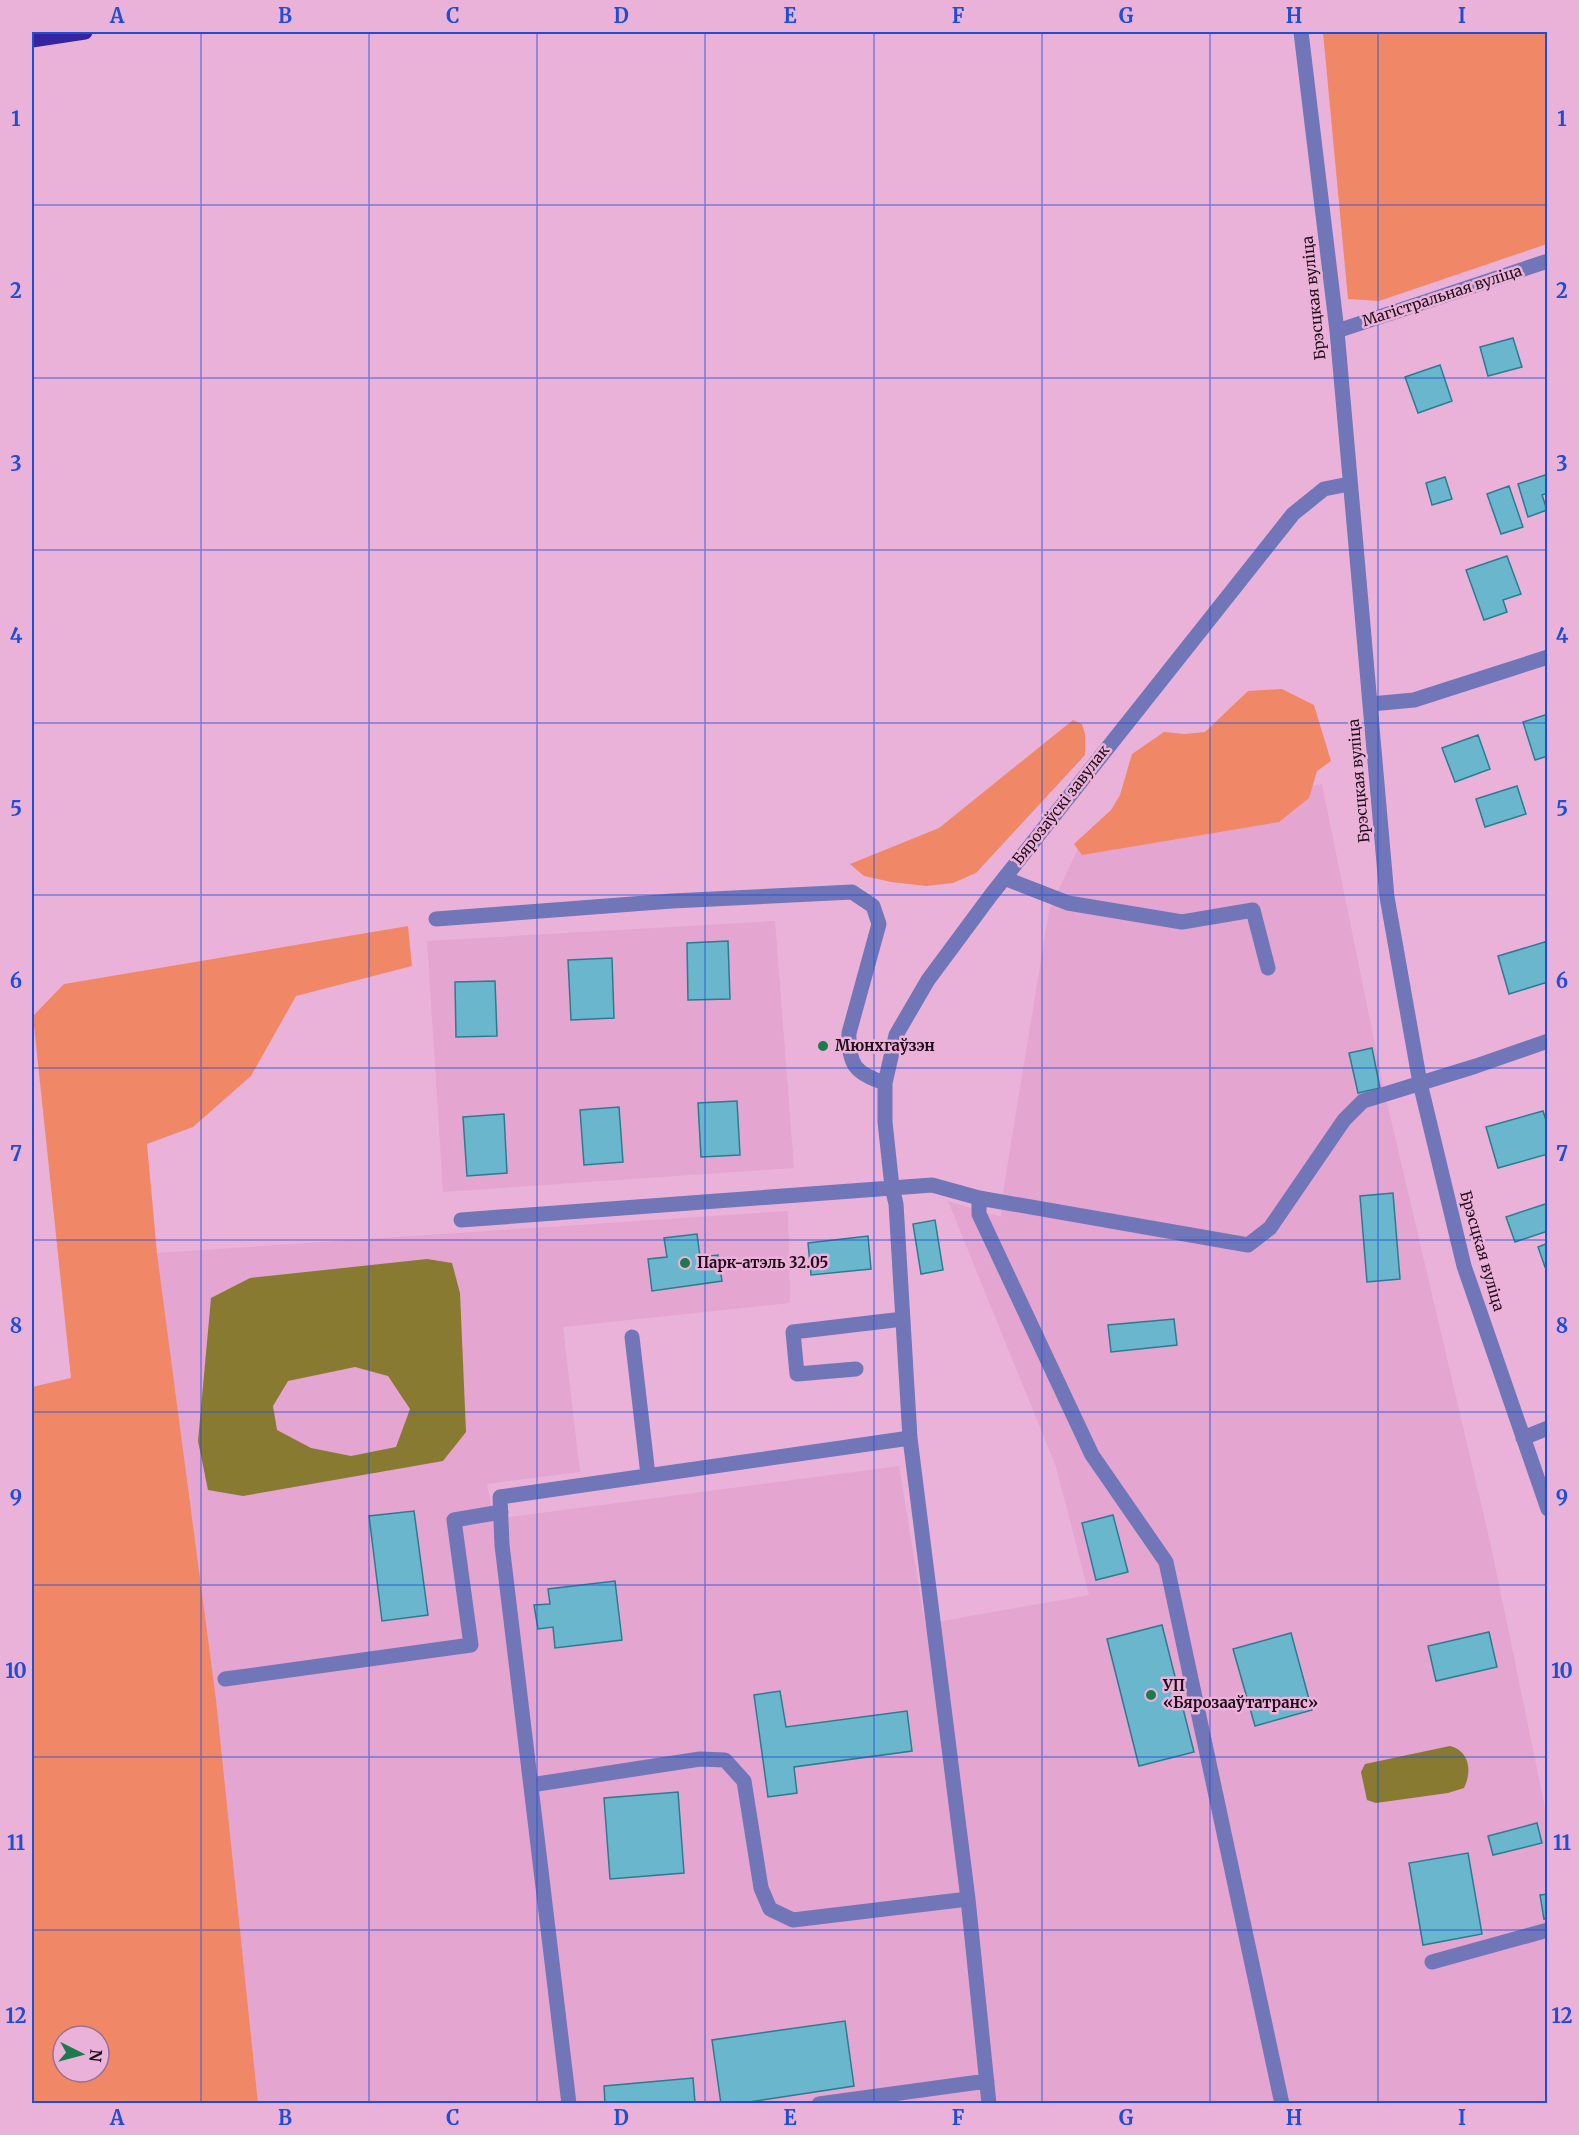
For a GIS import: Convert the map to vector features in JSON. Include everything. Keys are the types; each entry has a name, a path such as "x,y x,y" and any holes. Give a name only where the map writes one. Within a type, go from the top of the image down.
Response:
{"main road":[{"path":"39,37 85,32"}],"street":[{"name":"Брэсцкая вуліца","path":"1301,32 1337,331 1387,897 1420,1083 1464,1266 1548,1509"},
{"name":"Магістральная вуліца","path":"1337,331 1548,261"},
{"name":"Бярозаўскі завулак","path":"989,2103 968,1899 910,1438 896,1204 885,1122 885,1083 896,1035 928,980 1004,878 1293,514 1324,489 1349,484"},
{"path":"1371,704 1414,700 1548,657"},
{"path":"1004,878 1068,903 1182,922 1253,910 1268,968"},
{"path":"436,919 672,901 852,892 873,906 879,924 849,1033 849,1048 855,1066 865,1077 885,1083"},
{"path":"461,1220 932,1185 979,1198 1248,1245 1270,1228 1344,1120 1363,1101 1548,1041"},
{"path":"979,1198 979,1214 1092,1455 1166,1562 1282,2103"},
{"path":"856,1369 797,1374 794,1332 903,1319"},
{"path":"632,1337 648,1475"},
{"path":"1523,1438 1548,1428"},
{"path":"569,2103 502,1545 500,1497 910,1438"},
{"path":"225,1679 471,1645 454,1520 501,1512"},
{"path":"531,1785 700,1759 725,1760 744,1781 760,1888 770,1909 793,1920 968,1899"},
{"path":"1432,1962 1548,1930"},
{"path":"819,2103 987,2081"}],"shaded area":[{"path":"1323,32 1547,32 1547,244 1379,301 1348,299"},
{"path":"1282,689 1314,705 1331,761 1317,771 1309,798 1279,822 1082,855 1074,844 1111,810 1120,795 1132,754 1164,732 1185,734 1205,732 1248,691"},
{"path":"1073,720 1082,724 1085,734 1085,755 976,873 953,883 926,886 864,876 850,864 939,828"},
{"path":"1322,784 1385,1094 1491,1546 1547,1817 1547,2103 258,2103 216,1699 157,1253 788,1211 790,1303 563,1327 580,1472 487,1484 494,1519 899,1466 925,1624 1089,1595 1056,1467 948,1201 1001,1217 1004,1186 1049,911 1084,835 1221,802"},
{"path":"775,921 794,1168 443,1192 427,941"},
{"path":"408,926 412,966 296,996 251,1076 193,1127 147,1144 157,1253 216,1699 258,2103 32,2103 32,1387 71,1378 33,1016 64,984"},
{"path":"427,1259 452,1263 460,1293 466,1432 443,1461 243,1496 208,1490 198,1441 211,1298 250,1278","holes":["355,1367 388,1376 410,1409 396,1447 351,1456 311,1448 277,1430 273,1406 288,1381"]},
{"path":"1450,1746 1462,1752 1468,1763 1467,1782 1464,1788 1448,1793 1376,1803 1367,1800 1361,1772 1365,1764"}],"building":[{"path":"1513,338 1522,367 1488,376 1480,347"},
{"path":"1440,365 1452,401 1418,413 1405,377"},
{"path":"1548,474 1548,493 1542,495 1547,510 1528,517 1518,484"},
{"path":"1445,477 1452,499 1432,505 1426,483"},
{"path":"1509,486 1523,527 1501,534 1487,494"},
{"path":"1507,556 1521,594 1503,600 1507,612 1484,620 1466,570"},
{"path":"1548,714 1548,756 1535,760 1523,722"},
{"path":"1478,735 1490,769 1455,782 1442,748"},
{"path":"1517,786 1526,814 1485,827 1476,799"},
{"path":"728,941 730,999 688,1000 687,943"},
{"path":"1548,941 1548,982 1509,994 1498,956"},
{"path":"612,958 614,1018 571,1020 568,960"},
{"path":"495,981 497,1036 456,1037 455,982"},
{"path":"1372,1048 1380,1088 1358,1093 1349,1053"},
{"path":"737,1101 740,1155 701,1157 698,1103"},
{"path":"619,1107 623,1162 584,1165 580,1110"},
{"path":"1543,1111 1548,1126 1548,1154 1498,1168 1486,1127"},
{"path":"504,1114 507,1173 467,1176 463,1117"},
{"path":"1393,1193 1400,1279 1367,1282 1360,1196"},
{"path":"1548,1203 1548,1231 1515,1242 1506,1217"},
{"path":"935,1220 943,1270 921,1274 913,1224"},
{"path":"697,1234 700,1257 718,1255 722,1281 652,1291 648,1259 667,1257 664,1238"},
{"path":"868,1236 871,1269 811,1275 808,1243"},
{"path":"1548,1243 1548,1266 1545,1267 1538,1247"},
{"path":"1174,1319 1177,1345 1111,1352 1108,1325"},
{"path":"414,1511 428,1615 382,1621 369,1516"},
{"path":"1113,1515 1128,1572 1096,1580 1082,1523"},
{"path":"615,1581 622,1640 555,1648 553,1627 538,1629 534,1605 550,1604 548,1589"},
{"name":"УП «Бярозааўтатранс»","path":"1162,1625 1194,1752 1139,1766 1107,1639"},
{"path":"1489,1632 1497,1667 1436,1681 1428,1646"},
{"path":"1291,1633 1312,1710 1255,1726 1233,1649"},
{"path":"780,1691 786,1727 907,1711 912,1751 794,1767 797,1793 768,1797 754,1695"},
{"path":"678,1792 684,1873 610,1879 604,1798"},
{"path":"1537,1823 1542,1843 1493,1855 1488,1836"},
{"path":"1468,1853 1482,1934 1423,1945 1409,1863"},
{"path":"1548,1894 1548,1918 1544,1919 1540,1895"},
{"path":"845,2021 854,2086 736,2104 721,2104 712,2040"},
{"path":"693,2078 695,2103 605,2104 604,2086"}],"place":[{"name":"Мюнхгаўзэн","path":"823,1046"},
{"name":"Парк-атэль 32.05","path":"685,1263"},
{"name":"УП «Бярозааўтатранс»","path":"1151,1695"}]}
